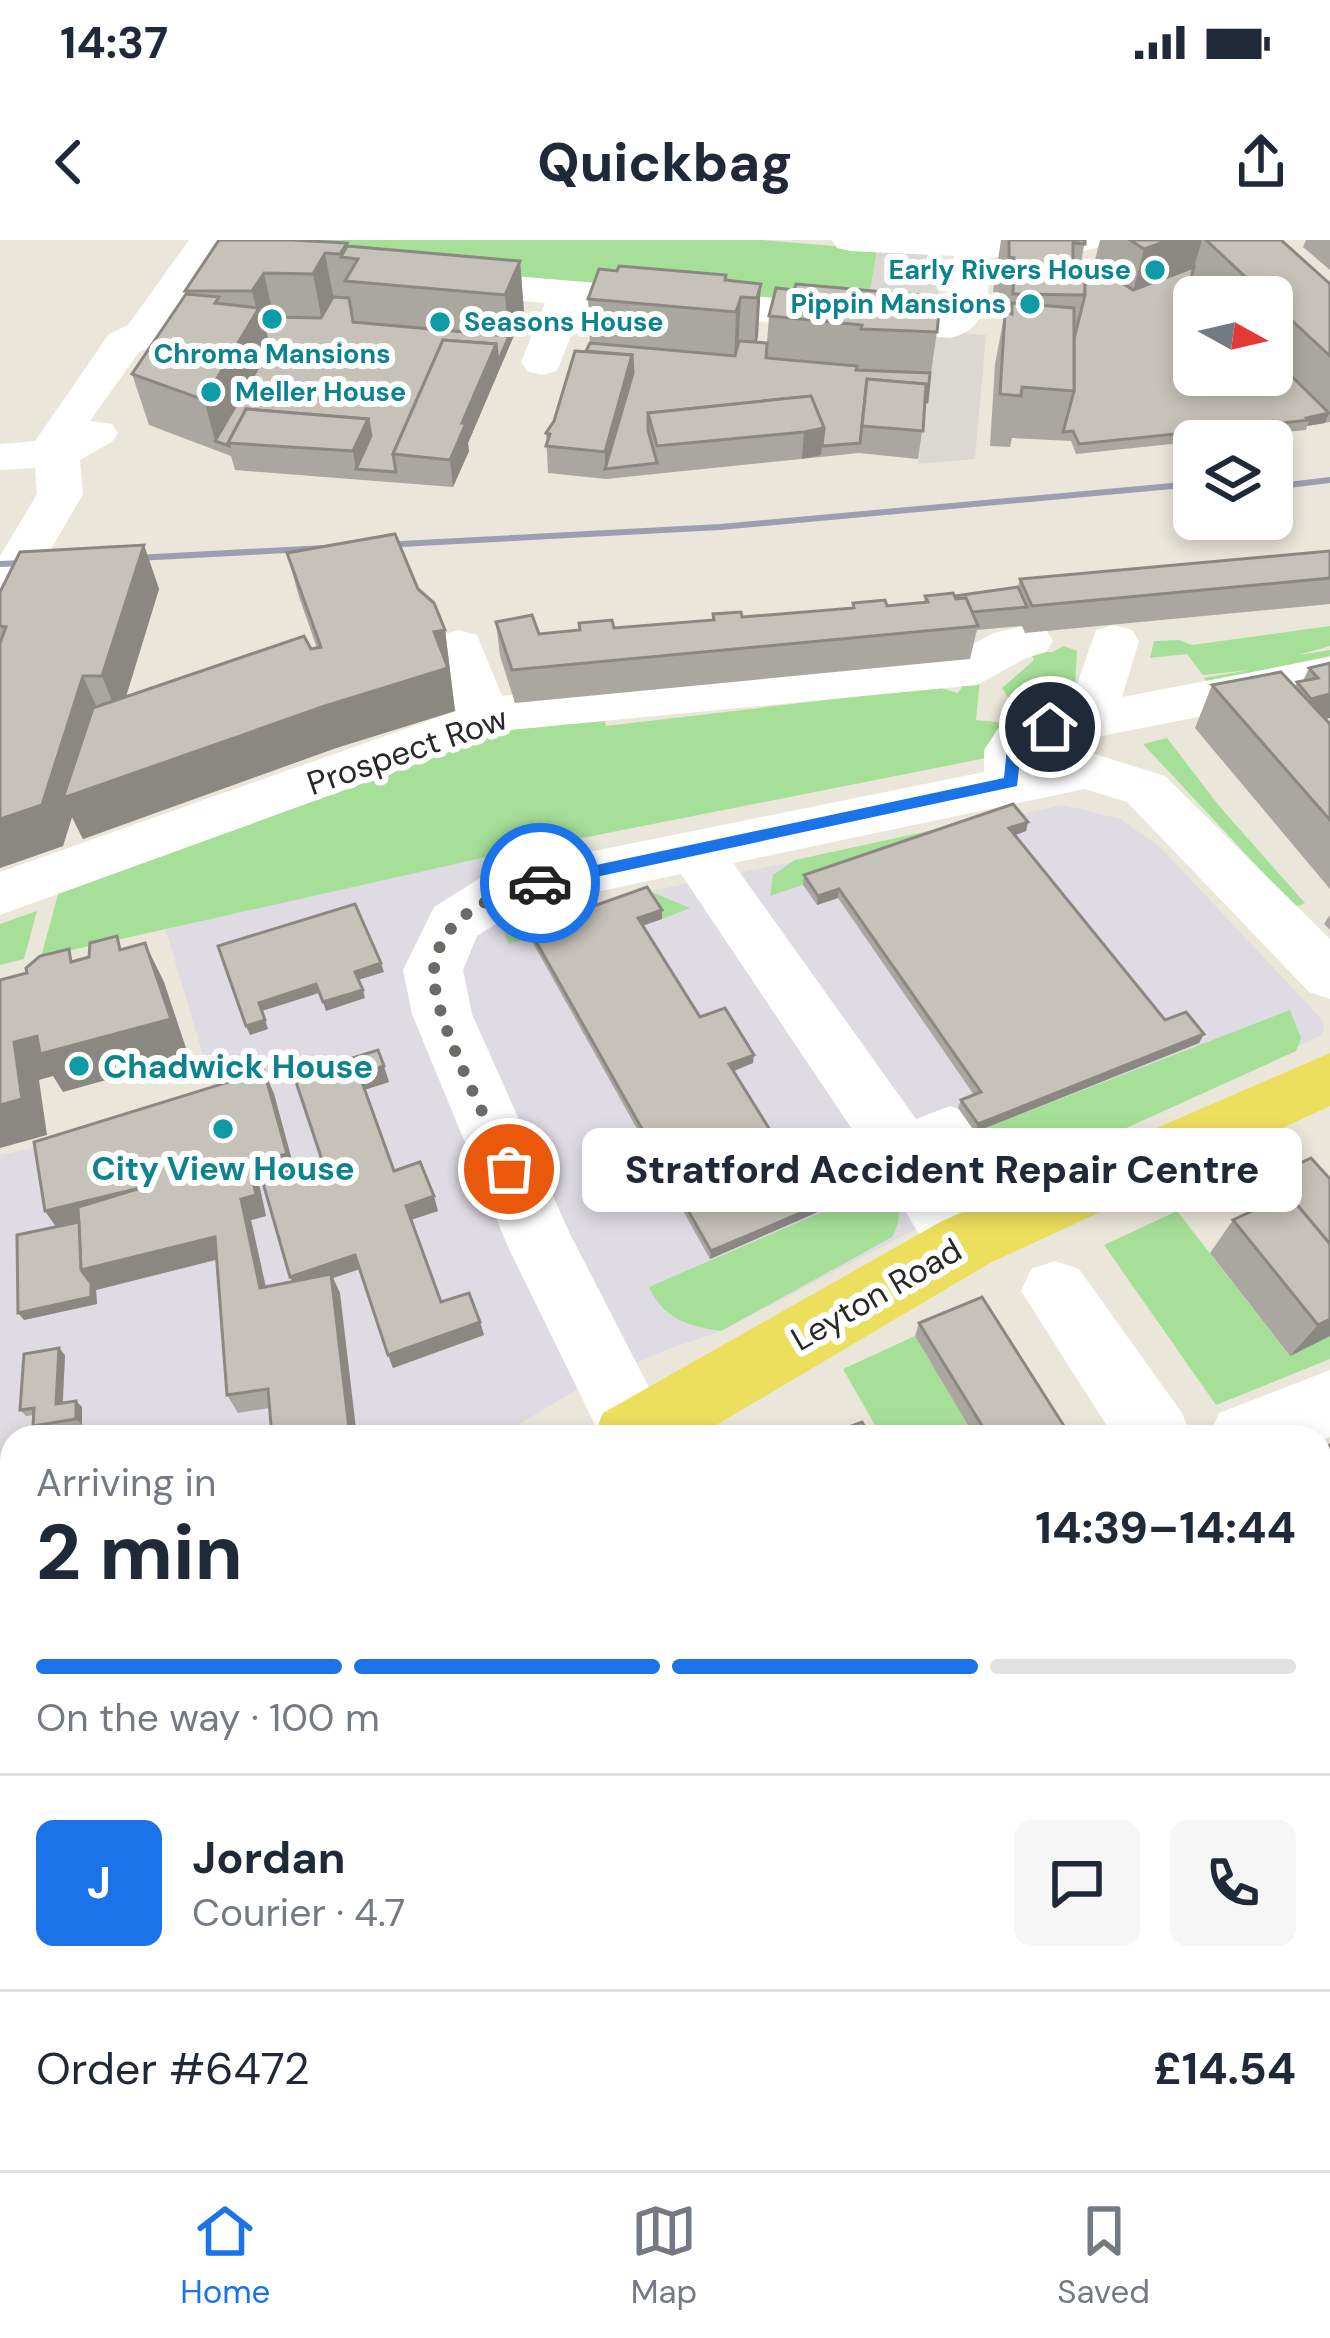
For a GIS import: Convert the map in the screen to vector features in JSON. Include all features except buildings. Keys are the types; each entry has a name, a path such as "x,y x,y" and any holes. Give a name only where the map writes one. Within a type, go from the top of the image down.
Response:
{"main road":[{"name":"Leyton Road","path":"649,1425 966,1242 1330,1078"}],"street":[{"path":"851,240 972,251 1083,240"},
{"path":"0,482 57,464 98,431 150,346 142,334 201,250 249,265"},
{"path":"386,277 951,326 963,317 972,251"},
{"path":"542,362 568,294"},
{"path":"0,457 57,464"},
{"path":"0,597 14,540 60,494 57,464"},
{"name":"Prospect Row","path":"0,894 504,713 958,673 1012,644 1028,641"},
{"path":"1078,720 1102,687 1114,641"},
{"path":"459,646 485,720"},
{"path":"1011,782 1014,741 1023,734 1330,674"},
{"path":"627,1425 542,1247 442,1014 434,970 454,922 506,890 1085,770 1146,789 1330,976"},
{"path":"694,850 927,1142 966,1242"},
{"path":"843,1176 927,1142"},
{"path":"1055,1291 1148,1425"},
{"path":"1275,1425 1330,1403"}],"shaded area":[{"path":"877,249 942,255 935,314 867,308"},
{"path":"936,331 986,335 975,459 918,464"},
{"path":"1063,805 1121,819 1162,849 1324,1024 1322,1035 994,1188 721,1331 665,1350 571,1393 518,1425 0,1425 0,1155 88,1136 212,1086 165,927 482,858 513,920"}],"green space":[{"path":"257,240 762,240 942,255 935,314 247,256"},
{"path":"1330,626 1330,646 1298,655 1330,650 1330,656 1207,682 1204,678 1249,670 1203,675 1187,654 1150,658 1154,641 1179,640 1192,645"},
{"path":"1064,646 1077,651 1074,703 1018,714 1002,688 1034,660 1030,652 1053,652"},
{"path":"981,668 976,720 1006,723 996,730 986,758 482,858 41,957 60,887 503,729 605,721 606,726 937,687 958,693 973,670"},
{"path":"1167,738 1220,807 1305,903 1295,907 1143,744"},
{"path":"1011,813 770,896 773,875 795,860"},
{"path":"654,893 690,908 662,919 647,898 509,944 504,933 512,920"},
{"path":"37,911 24,959 0,965 0,924"},
{"path":"1290,1010 1301,1038 1296,1051 994,1188 966,1183 946,1161 982,1145 975,1132"},
{"path":"887,1184 899,1210 892,1237 721,1331 678,1319 662,1307 649,1287"},
{"path":"1177,1211 1289,1355 1330,1336 1330,1359 1216,1405 1104,1245"},
{"path":"915,1336 968,1425 875,1425 843,1369"}],"railway":[{"path":"1293,484 1330,480"},
{"path":"117,559 720,527 1173,486"},
{"path":"0,564 45,562"}],"way so far":[{"path":"509,1169 442,1014 434,970 454,922 506,890 540,883"}],"place":[{"name":"Early Rivers House","path":"1155,270"},
{"name":"Pippin Mansions","path":"1030,304"},
{"name":"Chroma Mansions","path":"272,319"},
{"name":"Seasons House","path":"440,322"},
{"name":"Meller House","path":"211,392"},
{"name":"Chadwick House","path":"79,1066"},
{"name":"City View House","path":"223,1129"},
{"name":"Stratford Accident Repair Centre","path":"509,1169"}],"route":[{"path":"540,883 1011,782 1014,741 1050,727"}]}
